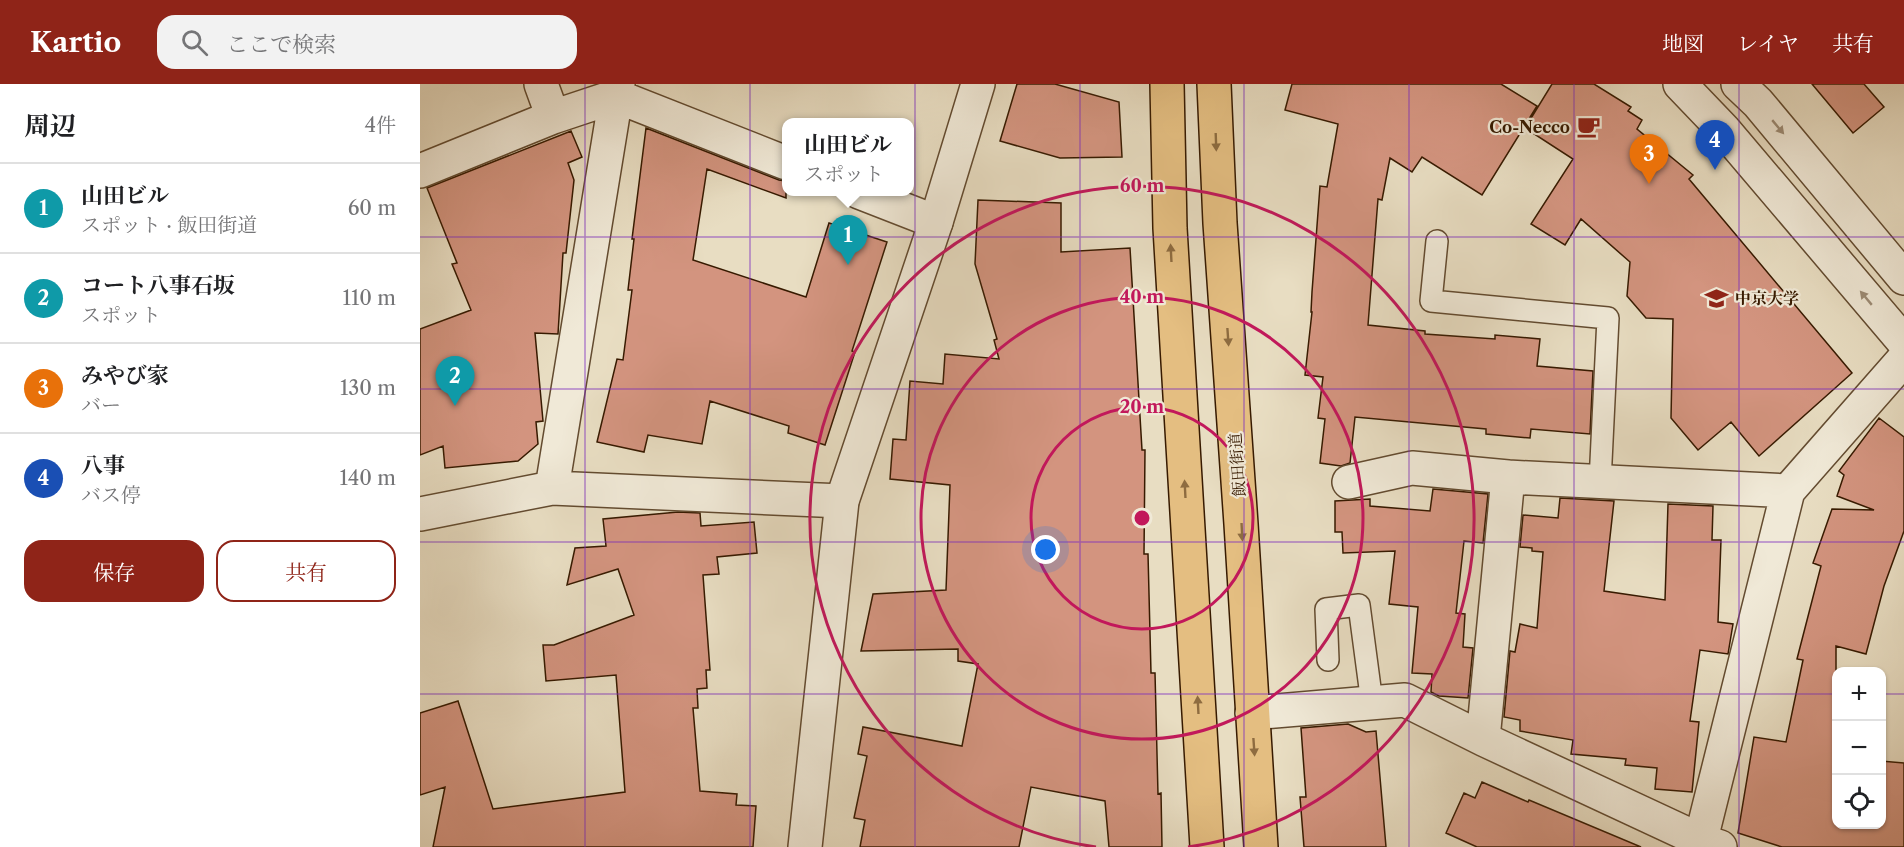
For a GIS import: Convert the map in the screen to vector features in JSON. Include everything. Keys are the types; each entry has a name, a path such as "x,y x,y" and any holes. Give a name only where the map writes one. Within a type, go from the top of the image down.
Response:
{"highway":[{"path":"1167,84 1170,228 1207,847"},
{"name":"飯田街道","path":"1214,84 1220,223 1261,847"}],"street":[{"path":"541,84 553,117"},
{"path":"805,847 842,501 936,222 978,84"},
{"path":"1680,84 1724,130 1904,342"},
{"path":"1738,84 1758,103 1904,278"},
{"path":"552,488 617,90"},
{"path":"420,171 617,90 782,161"},
{"path":"869,196 936,222"},
{"path":"1252,713 1405,700 1707,845 1788,491 1904,359"},
{"path":"1349,482 1412,468 1508,477 1788,491"},
{"path":"1483,739 1508,477"},
{"path":"420,514 552,488 842,501"}],"lane":[{"path":"1437,241 1431,301 1608,318 1600,482"},
{"path":"1328,660 1326,609 1359,605 1372,703"}],"building":[{"path":"1017,84 1055,84 1119,102 1122,157 1060,158 1000,141"},
{"path":"1292,84 1501,84 1537,106 1482,195 1422,157 1412,172 1390,158 1382,200 1378,199 1368,325 1425,331 1425,334 1495,339 1495,335 1540,339 1537,366 1593,371 1590,434 1531,429 1530,438 1486,434 1486,429 1355,417 1350,463 1341,466 1320,463 1325,419 1318,418 1323,377 1305,375 1312,312 1320,186 1327,187 1338,124 1285,110"},
{"name":"中京大学","path":"1552,84 1594,84 1631,107 1628,111 1642,120 1637,129 1693,175 1689,179 1852,373 1759,456 1731,422 1698,450 1671,418 1673,319 1646,318 1627,296 1630,262 1581,219 1565,245 1531,224 1573,159 1525,128"},
{"path":"1812,84 1864,84 1884,107 1853,133"},
{"path":"646,128 782,180 782,196 786,198 707,169 693,260 806,297 829,223 887,242 825,445 788,433 789,426 710,401 702,444 648,435 644,452 597,442 617,359 623,360 632,290 628,290 634,239 632,239"},
{"path":"571,131 582,157 568,163 574,180 566,253 563,253 558,334 535,333 543,421 536,422 538,444 518,461 445,468 443,446 420,455 420,329 471,310 452,264 457,263 427,188"},
{"path":"978,200 1061,203 1061,252 1130,248 1142,450 1145,450 1144,554 1148,554 1151,673 1155,673 1158,794 1161,793 1162,847 1109,847 1105,801 1031,787 1019,847 860,847 865,820 854,818 867,756 858,754 863,727 962,746 978,664 958,661 958,649 861,651 873,594 946,590 950,485 890,479 893,439 906,440 910,381 943,384 945,354 999,359 994,340 997,339 975,264"},
{"path":"1879,418 1904,437 1904,531 1884,586 1866,654 1836,646 1836,667 1832,667 1832,829 1886,829 1886,761 1904,763 1904,847 1782,847 1738,833 1754,737 1786,742 1803,660 1797,659 1821,566 1813,563 1832,509 1874,510 1837,496 1844,475 1839,471"},
{"path":"1433,489 1488,494 1483,543 1464,541 1456,613 1465,614 1463,647 1473,648 1468,698 1439,696 1431,692 1432,674 1412,673 1418,607 1389,604 1395,551 1343,553 1342,532 1335,532 1335,501 1370,499 1370,506 1430,511"},
{"path":"1560,498 1614,501 1604,591 1665,600 1668,504 1713,506 1712,540 1721,540 1718,622 1733,624 1728,654 1700,650 1690,721 1699,722 1692,792 1655,789 1657,768 1625,765 1626,759 1571,754 1573,740 1520,731 1520,720 1504,717 1510,651 1515,652 1520,624 1537,628 1543,552 1520,547 1523,515 1558,518"},
{"path":"678,512 700,513 701,526 754,522 757,553 717,557 719,574 703,575 710,670 706,670 707,688 697,689 698,708 693,708 700,791 737,794 736,805 756,806 753,847 433,847 445,787 420,795 420,713 458,701 493,809 625,792 616,675 546,681 543,645 554,645 634,615 618,569 567,585 575,548 606,546 603,519"},
{"path":"1348,724 1366,732 1376,731 1386,847 1304,847 1300,797 1306,797 1301,728"},
{"path":"1482,782 1641,847 1477,847 1446,833 1464,793 1475,798"}],"place":[{"name":"Co-Necco","path":"1588,127"},
{"name":"八事","path":"1715,170"},
{"name":"みやび家","path":"1649,184"},
{"name":"山田ビル","path":"848,265"},
{"name":"中京大学","path":"1717,298"},
{"name":"コート八事石坂","path":"455,406"}]}
